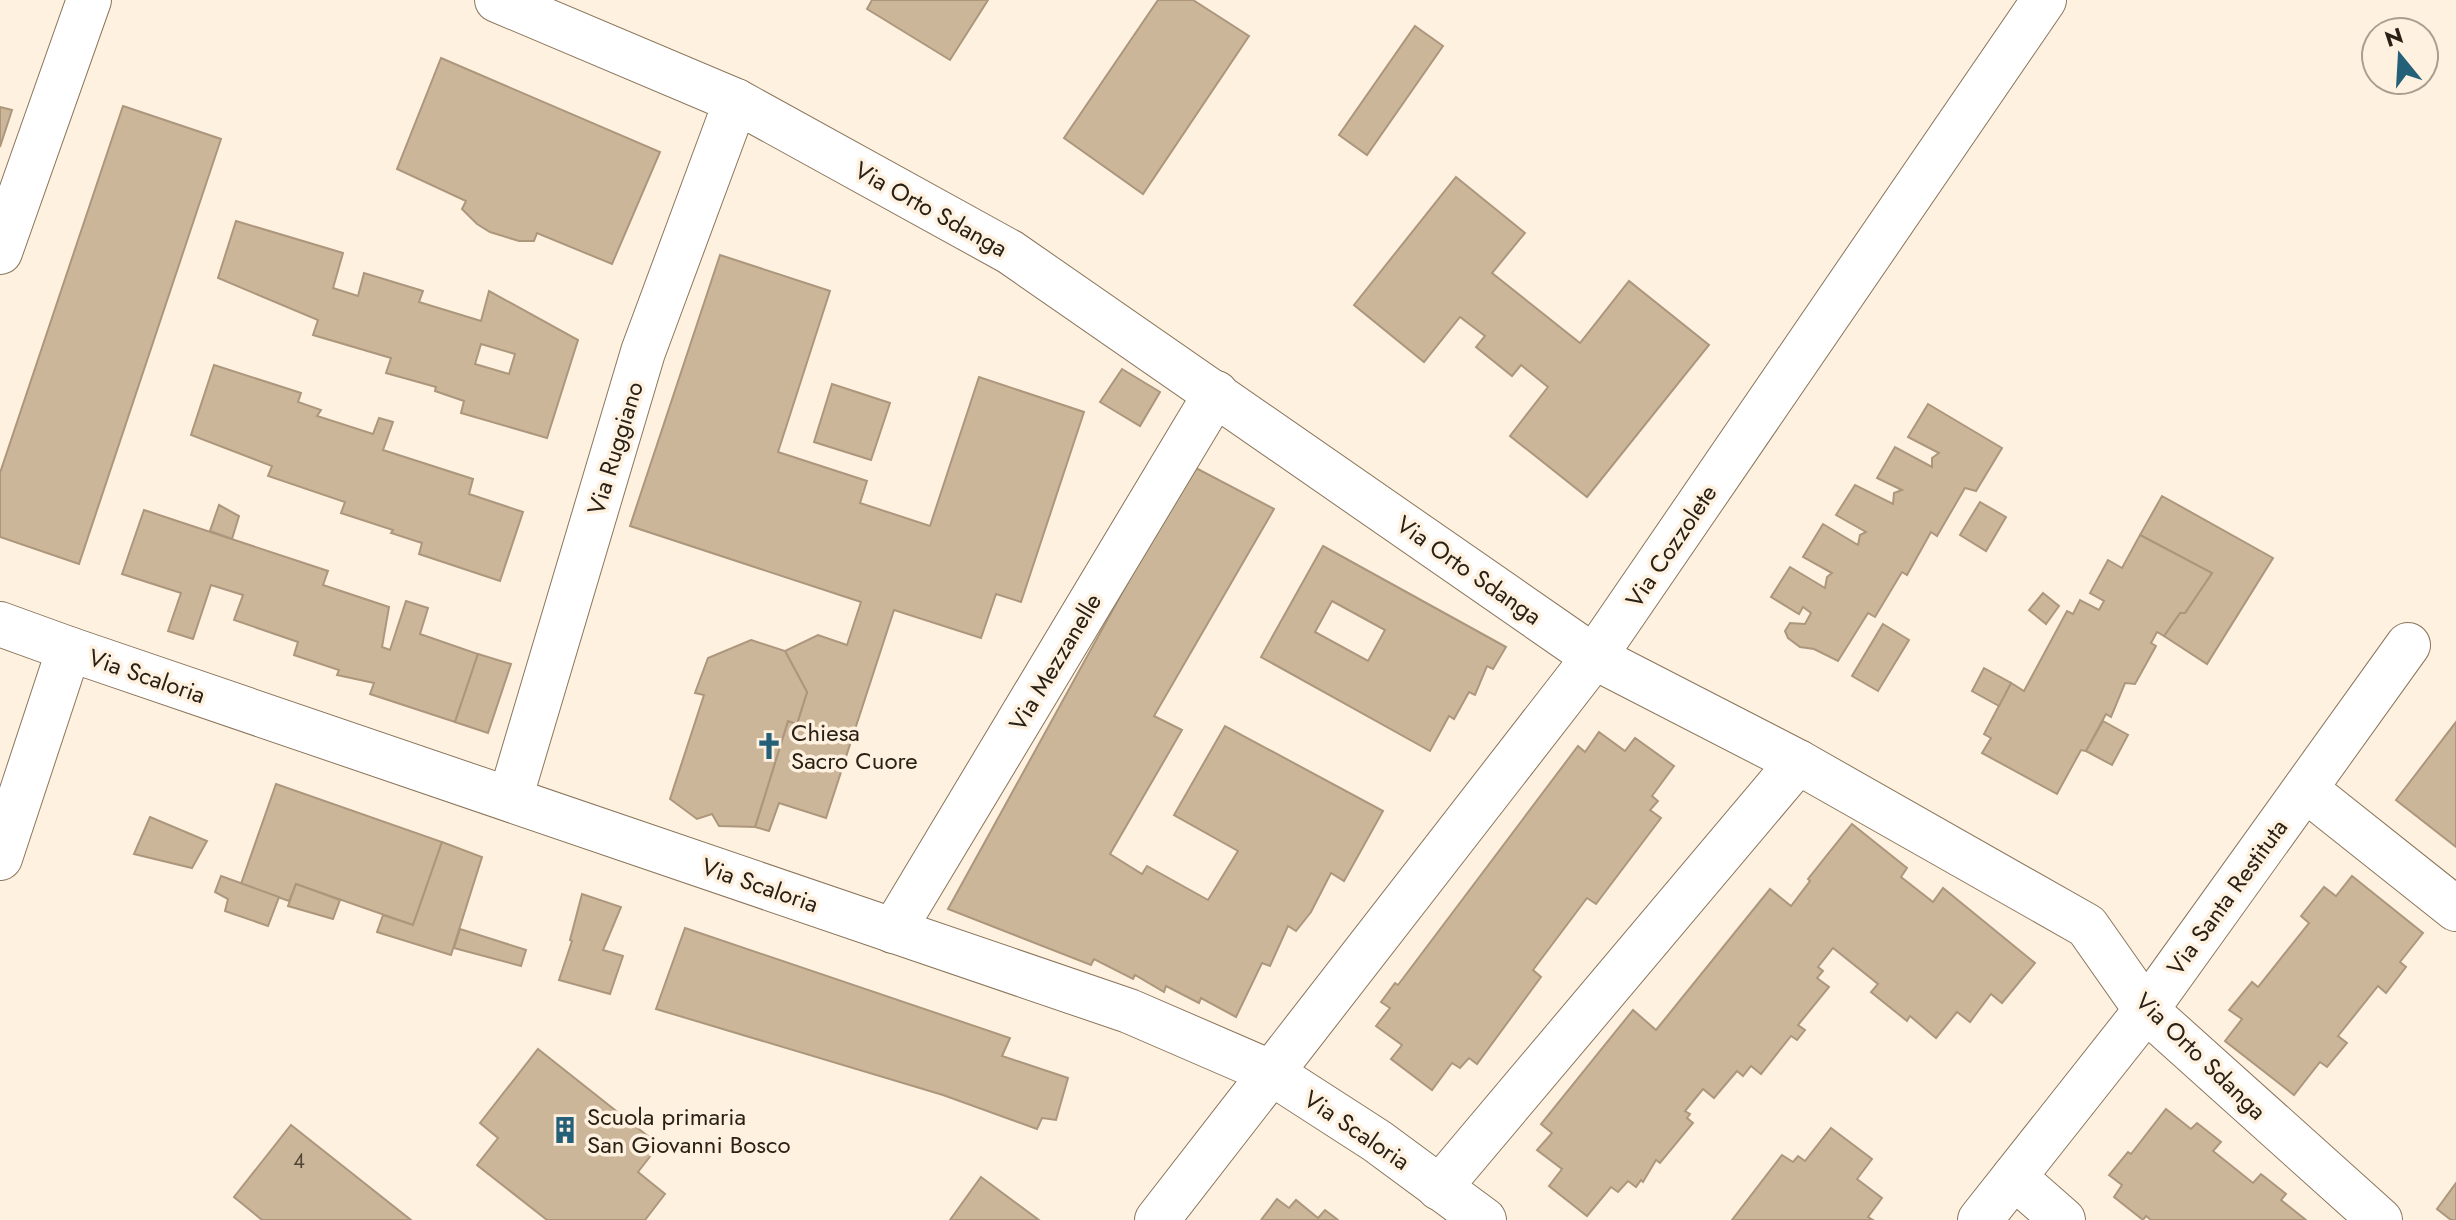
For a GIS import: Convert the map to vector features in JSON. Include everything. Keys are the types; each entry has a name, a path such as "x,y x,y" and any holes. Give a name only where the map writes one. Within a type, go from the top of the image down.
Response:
{"street":[{"path":"0,252 89,0"},
{"name":"Via Orto Sdanga","path":"497,0 736,101 1010,252 1594,657 1798,762 2087,926 2146,1010 2380,1220"},
{"name":"Via Cozzolete","path":"1157,1220 1594,657 2044,0"},
{"name":"Via Ruggiano","path":"510,799 643,352 736,101"},
{"name":"Via Mezzanelle","path":"893,931 1216,393"},
{"name":"Via Scaloria","path":"0,624 1129,1011 1270,1072 1377,1141 1484,1220"},
{"name":"Via Santa Restituta","path":"1980,1220 2146,1010 2408,645"},
{"path":"0,858 69,649"},
{"path":"1439,1188 1798,762"},
{"path":"2305,789 2456,909"},
{"path":"2014,1177 2063,1220"}],"building":[{"path":"872,0 988,0 950,60 867,9"},
{"path":"1158,0 1193,0 1249,36 1143,194 1064,138"},
{"path":"1415,26 1443,46 1367,155 1339,135"},
{"path":"441,58 660,152 612,264 537,233 534,241 519,241 490,232 462,209 466,201 397,169"},
{"path":"123,106 221,139 79,564 0,537 0,473"},
{"path":"0,107 12,110 0,147"},
{"path":"1456,177 1525,233 1492,273 1580,343 1629,281 1709,345 1587,497 1510,436 1548,387 1521,365 1512,376 1476,347 1485,336 1460,317 1424,362 1354,305"},
{"path":"236,221 343,253 333,288 358,296 364,273 423,291 419,302 481,321 489,291 578,340 547,438 461,413 464,401 435,391 436,387 386,373 391,358 313,335 318,320 218,278","holes":["481,344 515,354 509,374 475,364"]},
{"path":"720,255 830,291 778,452 867,481 860,503 930,526 979,377 1084,412 1021,602 996,594 981,638 894,610 826,818 779,803 769,831 755,827 788,721 797,724 807,692 785,651 818,635 847,645 861,602 630,526"},
{"path":"214,365 301,393 298,402 321,410 317,416 373,434 379,418 393,422 383,450 473,479 469,494 523,512 500,581 419,554 422,543 341,513 345,502 268,476 272,466 191,435"},
{"path":"1122,369 1160,392 1140,426 1100,402"},
{"path":"832,384 890,403 871,460 814,442"},
{"path":"1928,404 2002,448 1976,491 1965,488 1937,536 1931,532 1907,575 1902,572 1875,617 1868,613 1838,661 1814,649 1800,647 1788,638 1785,631 1790,623 1805,624 1811,613 1803,607 1799,614 1771,597 1790,567 1825,588 1827,577 1832,573 1803,557 1823,524 1858,545 1860,535 1866,532 1836,515 1855,485 1893,504 1894,493 1902,490 1877,478 1895,447 1932,467 1932,458 1939,453 1908,437"},
{"path":"1192,466 1274,509 1154,716 1182,730 1110,854 1142,874 1147,866 1208,900 1238,851 1174,815 1225,726 1383,811 1344,881 1331,873 1311,912 1296,931 1288,926 1270,966 1262,963 1236,1017 1201,998 1199,1003 1166,986 1164,992 1135,975 1133,979 1094,959 1091,965 948,909"},
{"path":"2162,496 2273,558 2207,664 2164,636 2180,613 2185,613 2212,573 2140,535"},
{"path":"1980,502 2006,517 1986,551 1960,535"},
{"path":"219,505 239,516 232,539 210,531"},
{"path":"144,510 328,571 323,585 389,607 382,647 390,650 406,601 428,608 420,634 478,654 455,722 370,694 374,683 337,675 339,670 294,655 298,642 234,620 243,595 211,585 193,639 168,631 181,593 122,574"},
{"path":"2140,535 2212,573 2185,613 2180,613 2164,636 2157,632 2151,643 2156,646 2135,684 2125,683 2111,717 2106,714 2086,751 2081,750 2057,794 1982,753 1991,738 1984,734 2011,683 2024,691 2067,611 2073,614 2080,600 2099,610 2104,601 2090,593 2108,560 2122,568"},
{"path":"1323,546 1506,647 1493,669 1487,666 1475,695 1469,692 1454,719 1449,716 1430,751 1261,657","holes":["1332,601 1385,630 1368,661 1315,632"]},
{"path":"2043,593 2059,606 2046,624 2029,610"},
{"path":"1883,624 1909,640 1878,691 1852,676"},
{"path":"751,640 785,651 807,692 797,724 788,721 755,827 719,826 712,814 697,819 670,799 704,695 695,693 708,658"},
{"path":"478,654 511,664 488,733 455,722"},
{"path":"1984,668 2011,683 1999,706 1972,691"},
{"path":"2103,721 2128,735 2112,765 2086,751"},
{"path":"2456,722 2456,847 2396,800"},
{"path":"1599,732 1625,751 1635,738 1674,766 1652,796 1658,801 1650,810 1661,818 1596,904 1587,898 1533,970 1541,977 1477,1064 1469,1058 1460,1068 1452,1063 1432,1090 1391,1059 1402,1045 1376,1026 1390,1008 1381,1002 1395,983 1398,985 1578,746 1585,752"},
{"path":"276,784 442,842 413,925 296,884 289,901 241,884"},
{"path":"150,817 207,841 192,868 134,854"},
{"path":"1852,824 1907,868 1901,877 1933,902 1943,888 2035,963 2002,1003 1991,994 1970,1022 1957,1012 1936,1038 1910,1016 1907,1021 1871,992 1878,984 1833,948 1818,967 1823,971 1817,978 1829,987 1798,1025 1805,1030 1797,1040 1791,1036 1761,1074 1751,1066 1743,1076 1737,1071 1714,1098 1703,1089 1685,1111 1690,1114 1687,1118 1693,1123 1660,1163 1656,1160 1643,1182 1641,1180 1636,1187 1628,1181 1618,1192 1611,1187 1587,1216 1549,1186 1562,1169 1537,1150 1552,1133 1541,1124 1633,1010 1656,1030 1770,889 1791,906 1810,881 1808,879"},
{"path":"442,842 482,857 451,955 377,932 383,915 413,925"},
{"path":"221,876 279,897 268,926 225,911 228,899 215,892"},
{"path":"2352,876 2423,933 2400,962 2406,967 2386,993 2378,986 2338,1036 2347,1043 2327,1067 2320,1062 2294,1095 2225,1041 2242,1019 2229,1010 2252,982 2258,987 2309,923 2301,916 2324,887 2336,896"},
{"path":"296,884 340,900 333,919 288,906"},
{"path":"582,894 621,907 603,950 623,956 610,994 559,980 572,941"},
{"path":"685,928 1010,1038 1002,1056 1068,1078 1056,1120 1042,1118 1037,1129 943,1095 656,1009"},
{"path":"460,929 526,950 521,966 454,948"},
{"name":"Scuola primaria San Giovanni Bosco","path":"538,1049 659,1145 638,1172 665,1194 645,1220 547,1220 477,1165 498,1138 480,1123"},
{"path":"2166,1109 2191,1129 2197,1123 2221,1142 2213,1151 2253,1183 2261,1174 2286,1194 2281,1200 2306,1220 2151,1220 2146,1216 2143,1220 2114,1197 2122,1185 2109,1175 2128,1152 2131,1154"},
{"path":"291,1125 411,1220 262,1220 234,1197"},
{"path":"1831,1128 1872,1159 1857,1179 1882,1198 1868,1217 1873,1220 1732,1220 1782,1155 1793,1162 1798,1156 1805,1161"},
{"path":"981,1177 1039,1220 950,1220"},
{"path":"2456,1183 2456,1220 2451,1220 2437,1209"},
{"path":"1277,1199 1289,1208 1296,1200 1318,1218 1325,1210 1338,1220 1261,1220"}],"place":[{"name":"Chiesa Sacro Cuore","path":"769,746"},
{"name":"Scuola primaria San Giovanni Bosco","path":"565,1130"}]}
